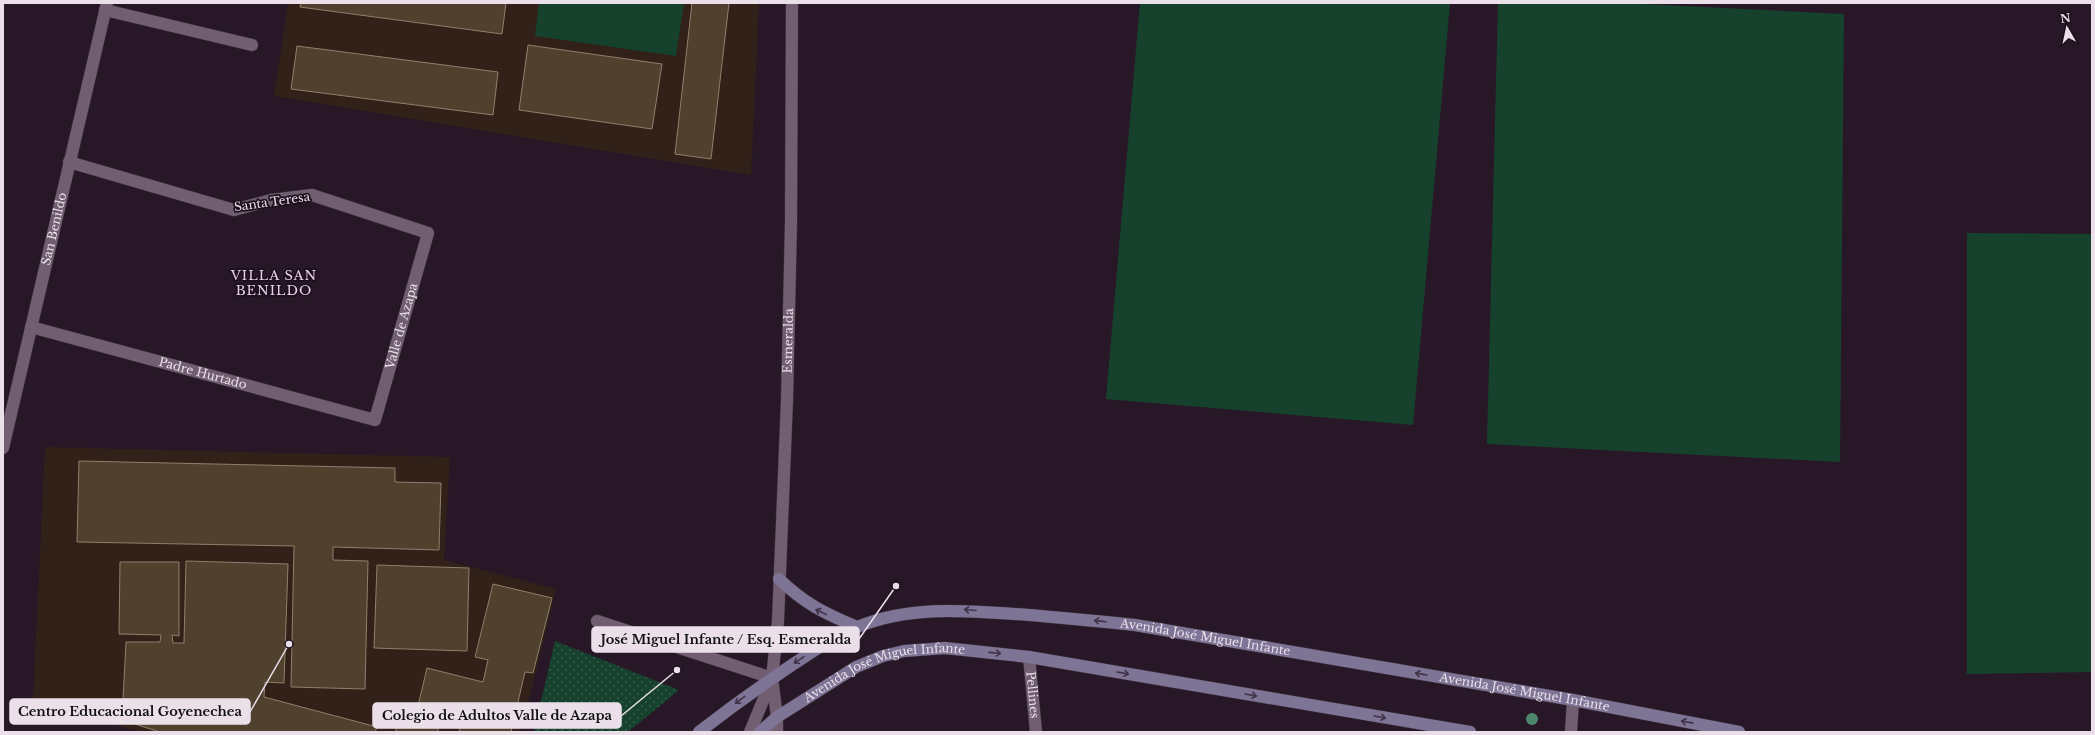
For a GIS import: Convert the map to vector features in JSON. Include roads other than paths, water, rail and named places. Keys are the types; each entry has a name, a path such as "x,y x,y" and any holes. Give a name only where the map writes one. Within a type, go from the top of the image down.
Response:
{"main road":[{"path":"779,578 795,594 813,608 857,627"},
{"name":"Avenida José Miguel Infante","path":"699,732 772,678 819,647 857,627 891,616 924,610 960,609 1075,618 1135,625 1573,700 1739,732"},
{"name":"Avenida José Miguel Infante","path":"760,732 777,717 856,667 883,656 924,649 944,648 1030,657 1470,732"}],"street":[{"name":"Esmeralda","path":"777,732 777,717 772,678 778,622 787,400 791,222 792,3"},
{"name":"San Benildo","path":"3,448 106,6 252,45"},
{"name":"Santa Teresa","path":"69,162 234,210 271,200 312,195 428,233"},
{"name":"Valle de Azapa","path":"375,420 428,233"},
{"name":"Padre Hurtado","path":"31,327 375,420"},
{"path":"597,621 772,678"},
{"name":"Pellines","path":"1030,657 1036,732"},
{"name":"Esmeralda","path":"750,732 772,678"},
{"path":"1571,732 1573,700"}],"place":[{"name":"José Miguel Infante / Esq. Esmeralda","path":"896,586"},
{"name":"Centro Educacional Goyenechea","path":"289,644"},
{"name":"Colegio de Adultos Valle de Azapa","path":"677,670"}],"district":[{"name":"VILLA SAN BENILDO","path":"274,282"}]}
